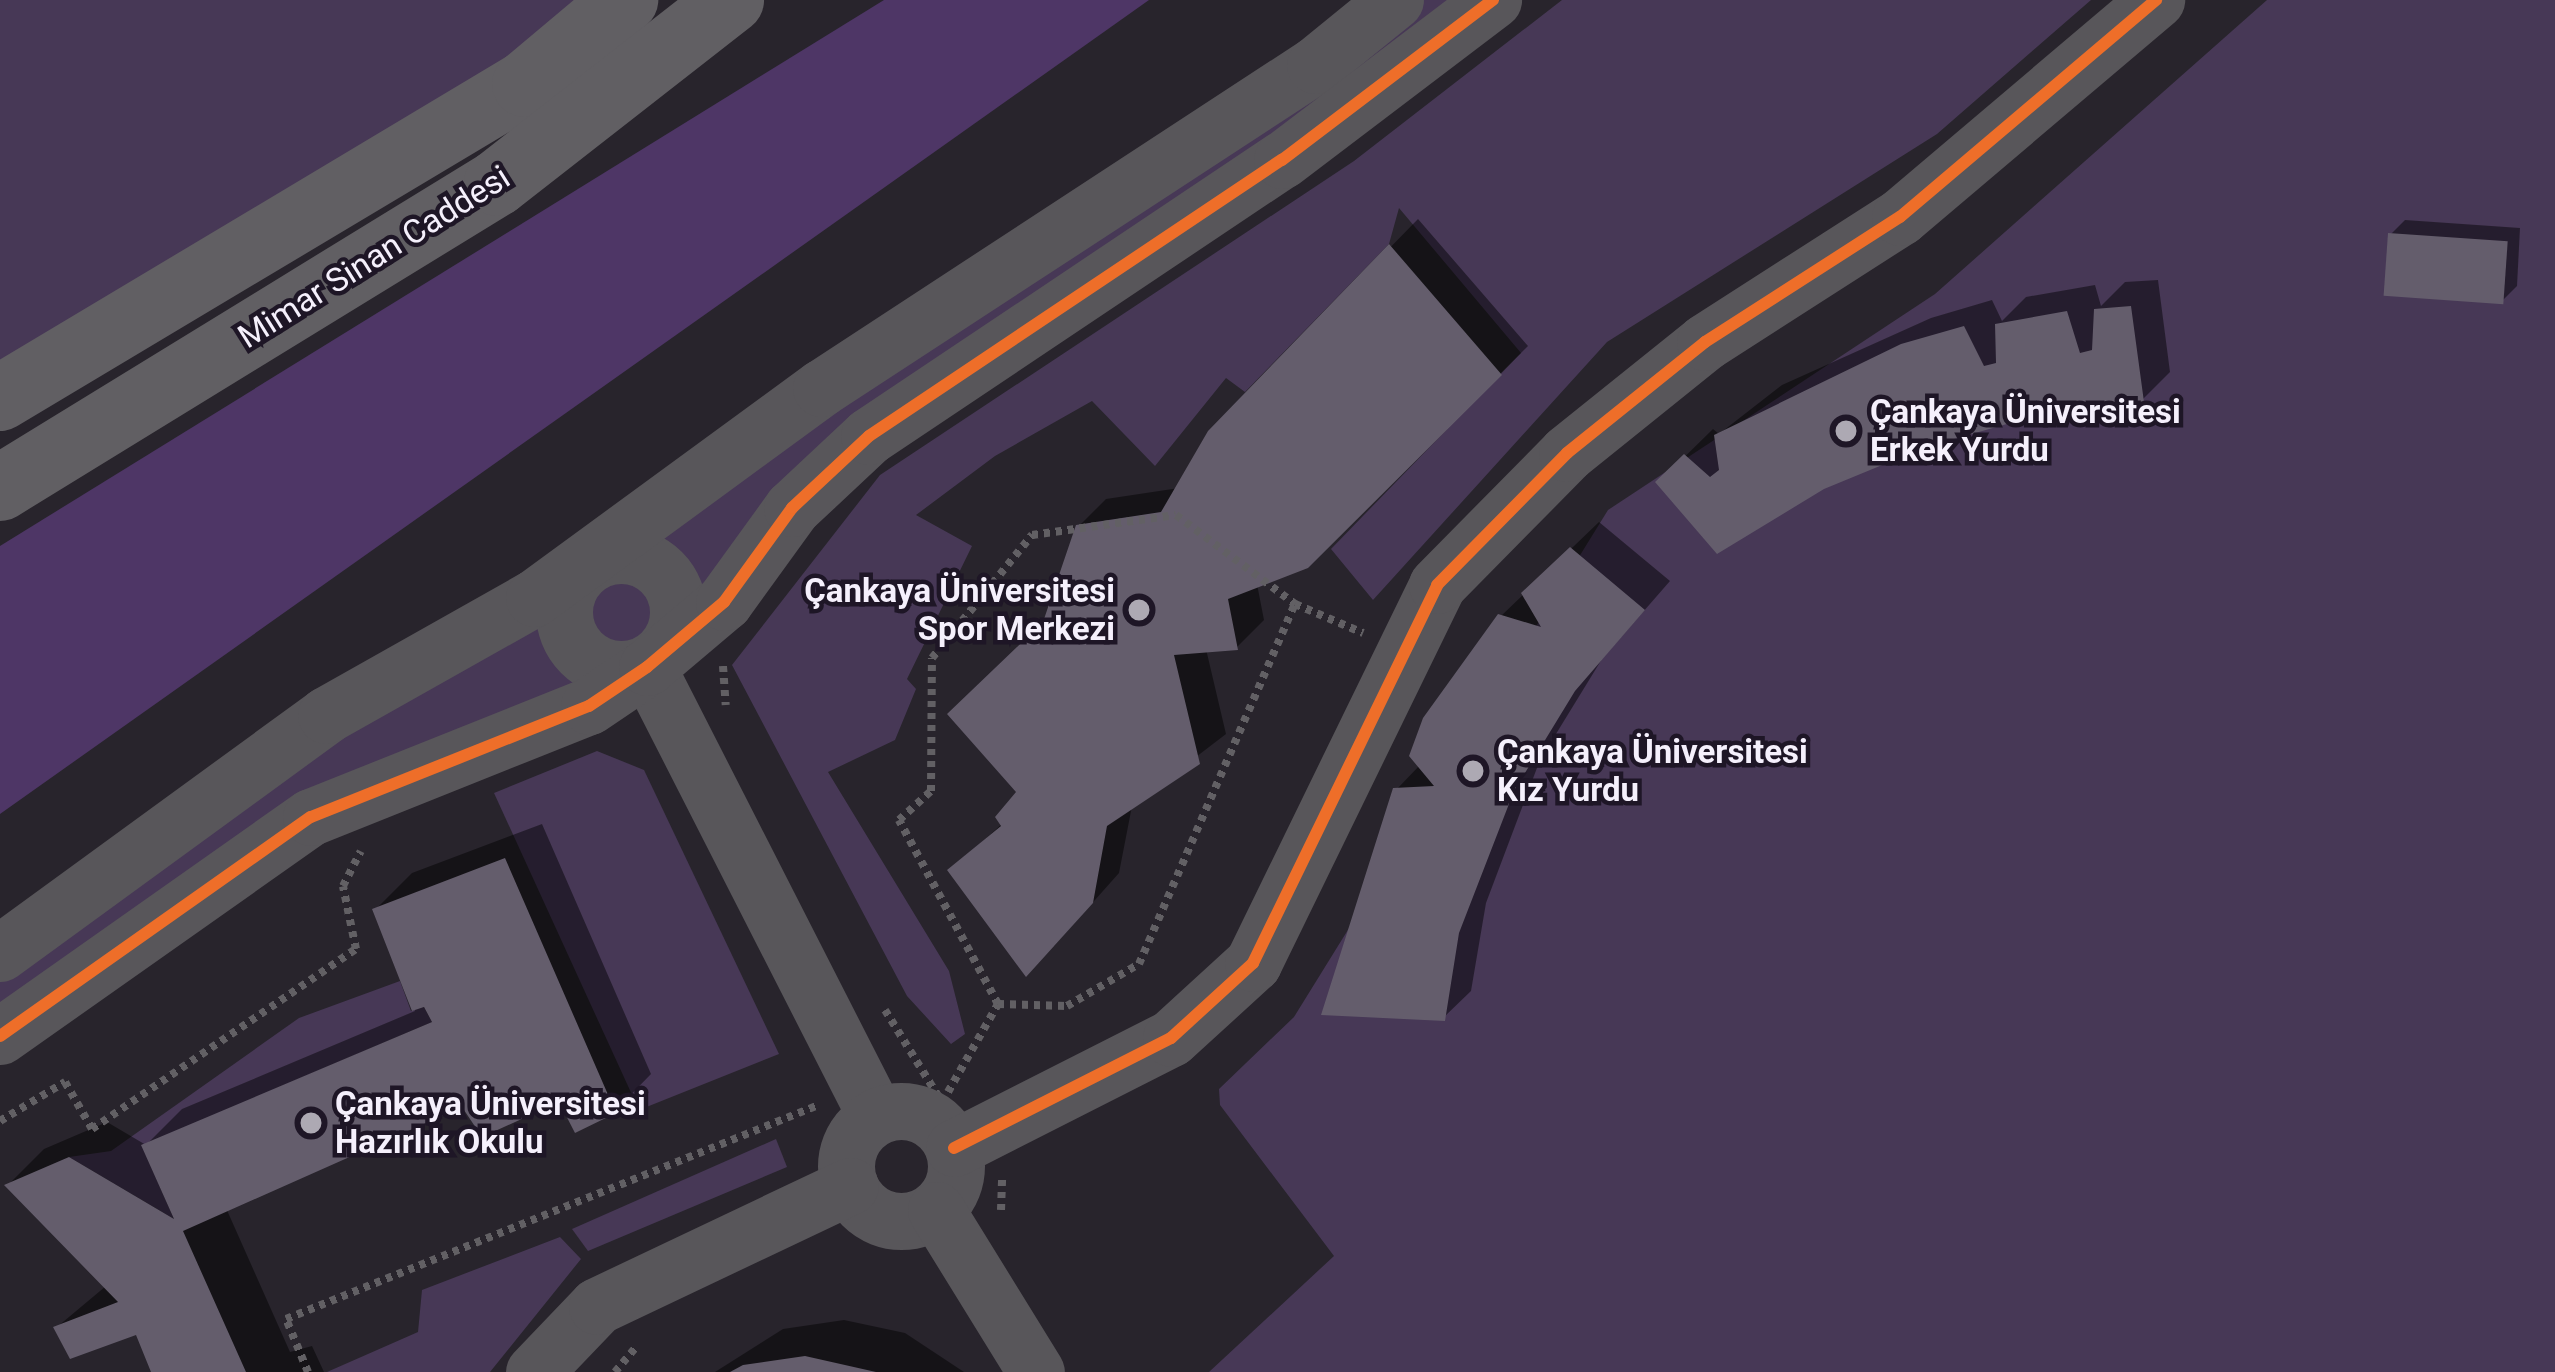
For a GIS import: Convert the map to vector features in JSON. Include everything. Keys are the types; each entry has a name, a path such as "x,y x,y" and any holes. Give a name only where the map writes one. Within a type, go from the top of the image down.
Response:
{"main road":[{"name":"Mimar Sinan Caddesi","path":"0,398 525,84 626,0"},
{"name":"Mimar Sinan Caddesi","path":"0,488 497,183 731,0"}],"street":[{"path":"0,953 317,699 584,564 814,378 1306,52 1395,0"},
{"path":"26,1026 334,833 589,706 647,667 724,602 791,508 869,436 1352,106 1493,0"},
{"path":"850,1186 853,1139 875,1116 894,1110 930,1118 953,1114 1172,1038 1253,963 1437,585 1567,454 1705,342 1900,217 2156,0"},
{"path":"1306,52 1352,106"},
{"path":"814,378 869,436"},
{"path":"584,564 638,558 668,580 676,597 674,634 647,667"},
{"path":"584,564 566,599 569,636 595,663 647,667"},
{"path":"647,667 875,1116"},
{"path":"850,1186 886,1220 936,1210 955,1182 953,1114"},
{"path":"533,1372 597,1306 850,1186"},
{"path":"936,1210 1036,1372"}],"path":[{"path":"998,1004 899,820 931,791 932,658 1032,535 1176,515 1295,604 1377,639"},
{"path":"998,1004 1067,1006 1139,964 1295,604"},
{"path":"722,650 729,725"},
{"path":"0,1121 64,1082 92,1129 356,949 334,833"},
{"path":"872,988 953,1114"},
{"path":"953,1114 998,1004"},
{"path":"308,1372 286,1319 817,1105 807,1084"},
{"path":"1004,1219 1000,1179 1012,1169"},
{"path":"615,1372 649,1331"}],"shaded area":[{"path":"0,0 611,0 0,382"},
{"path":"884,0 1149,0 0,814 0,546"},
{"path":"1395,0 1493,0 900,414 689,633 311,817 0,1036 0,953"},
{"path":"1562,0 2091,0 1937,134 1607,342 1373,600 1331,549 1521,353 1399,208 1389,244 1245,392 1226,378 1155,466 1092,401 995,456 916,515 972,546 907,679 916,689 895,740 828,772 949,971 965,1034 951,1044 907,996 732,665 880,475 1354,161"},
{"path":"2267,0 2555,0 2555,1372 1209,1372 1334,1256 1220,1105 1219,1089 1294,1017 1608,510 1935,294"},
{"path":"597,751 644,770 779,1054 639,1110 494,793"},
{"path":"400,981 411,1011 424,1007 432,1022 142,1146 174,1219 69,1157 111,1151 299,1018"},
{"path":"776,1139 787,1167 588,1251 572,1229"},
{"path":"560,1237 581,1259 490,1372 327,1372 418,1332 422,1290"}],"building":[{"path":"2388,233 2508,241 2503,304 2384,296"},
{"name":"Çankaya Üniversitesi Spor Merkezi","path":"1389,244 1502,375 1308,568 1228,599 1238,650 1174,655 1200,764 1107,826 1093,903 1026,977 947,870 1001,826 995,817 1016,792 947,714 1043,622 1076,525 1161,512 1208,431"},
{"name":"Çankaya Üniversitesi Erkek Yurdu","path":"2131,306 2144,402 2038,415 1926,447 1824,489 1717,554 1655,482 1684,454 1710,477 1719,470 1714,435 1901,344 1964,326 1984,366 1996,363 1995,324 2067,311 2080,353 2092,350 2094,309"},
{"name":"Çankaya Üniversitesi Kız Yurdu","path":"1570,547 1645,610 1575,691 1514,791 1459,933 1445,1021 1321,1015 1393,788 1434,786 1409,756 1423,718 1498,614 1541,627 1521,593"},
{"name":"Çankaya Üniversitesi Hazırlık Okulu","path":"505,858 616,1113 575,1133 559,1102 482,1137 462,1107 183,1231 246,1372 151,1372 136,1335 70,1359 53,1327 118,1302 4,1185 69,1157 174,1219 141,1145 432,1022 424,1007 412,1011 372,909"},
{"path":"805,1356 876,1372 730,1372 743,1365"}],"cycle path":[{"path":"0,1036 311,817 589,706 647,667 724,602 792,508 869,436 1282,160 1493,0"},
{"path":"954,1148 1171,1038 1253,963 1437,585 1567,453 1705,342 1900,217 2156,0"}],"place":[{"name":"Çankaya Üniversitesi Erkek Yurdu","path":"1846,431"},
{"name":"Çankaya Üniversitesi Spor Merkezi","path":"1139,610"},
{"name":"Çankaya Üniversitesi Kız Yurdu","path":"1473,771"},
{"name":"Çankaya Üniversitesi Hazırlık Okulu","path":"311,1123"}]}
